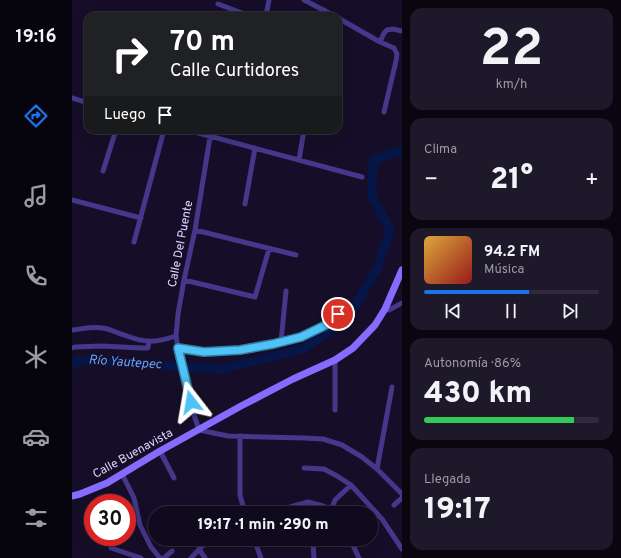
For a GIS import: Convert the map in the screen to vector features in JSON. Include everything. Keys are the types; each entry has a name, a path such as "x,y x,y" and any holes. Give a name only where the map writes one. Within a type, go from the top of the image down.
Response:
{"main road":[{"path":"387,309 402,270"},
{"path":"387,309 402,280"},
{"name":"Calle Buenavista","path":"72,496 107,483 224,415 242,409 335,363 354,350 387,309"}],"street":[{"path":"267,12 269,0"},
{"path":"304,0 328,12"},
{"path":"218,4 239,12"},
{"path":"342,20 380,42 394,48 397,54 384,112"},
{"path":"380,42 386,30 393,29 402,31"},
{"path":"72,98 84,102"},
{"path":"103,171 115,134"},
{"path":"134,242 163,134"},
{"path":"200,134 362,177"},
{"path":"299,160 303,134"},
{"name":"Calle Del Puente","path":"199,430 179,355 176,336 178,314 195,230 210,137"},
{"path":"245,204 255,148"},
{"path":"72,200 141,218"},
{"path":"195,230 296,255"},
{"path":"184,280 255,297 269,249"},
{"path":"281,342 286,292"},
{"path":"387,309 402,303"},
{"path":"178,348 204,352 240,350 301,337 328,324 348,305"},
{"path":"72,330 96,327 104,328 128,337 148,341 162,340 176,336"},
{"path":"72,348 102,346 148,348 148,341"},
{"path":"335,363 335,410"},
{"path":"377,469 392,387"},
{"path":"199,430 228,436 323,439 342,445 362,457 377,469 402,494"},
{"path":"240,436 240,495 243,506"},
{"path":"160,452 174,478"},
{"path":"304,468 324,469 351,485 382,519 402,549"},
{"path":"122,474 134,498 140,525 151,547 160,558"},
{"path":"334,506 335,500 351,485"},
{"path":"394,505 402,498"},
{"path":"294,506 308,502 323,506"},
{"path":"191,558 202,546"},
{"path":"257,546 261,558"},
{"path":"313,546 314,558"},
{"path":"353,546 359,558"},
{"path":"111,548 141,558"},
{"path":"199,549 205,558"},
{"path":"164,558 172,551"}],"waterway":[{"name":"Río Yautepec","path":"72,365 80,360 222,369 303,349 347,320 378,267 390,229 372,197 373,160 402,150"}],"route":[{"path":"191,402 178,348 204,352 240,350 273,344 301,337 328,324 338,314"}]}
